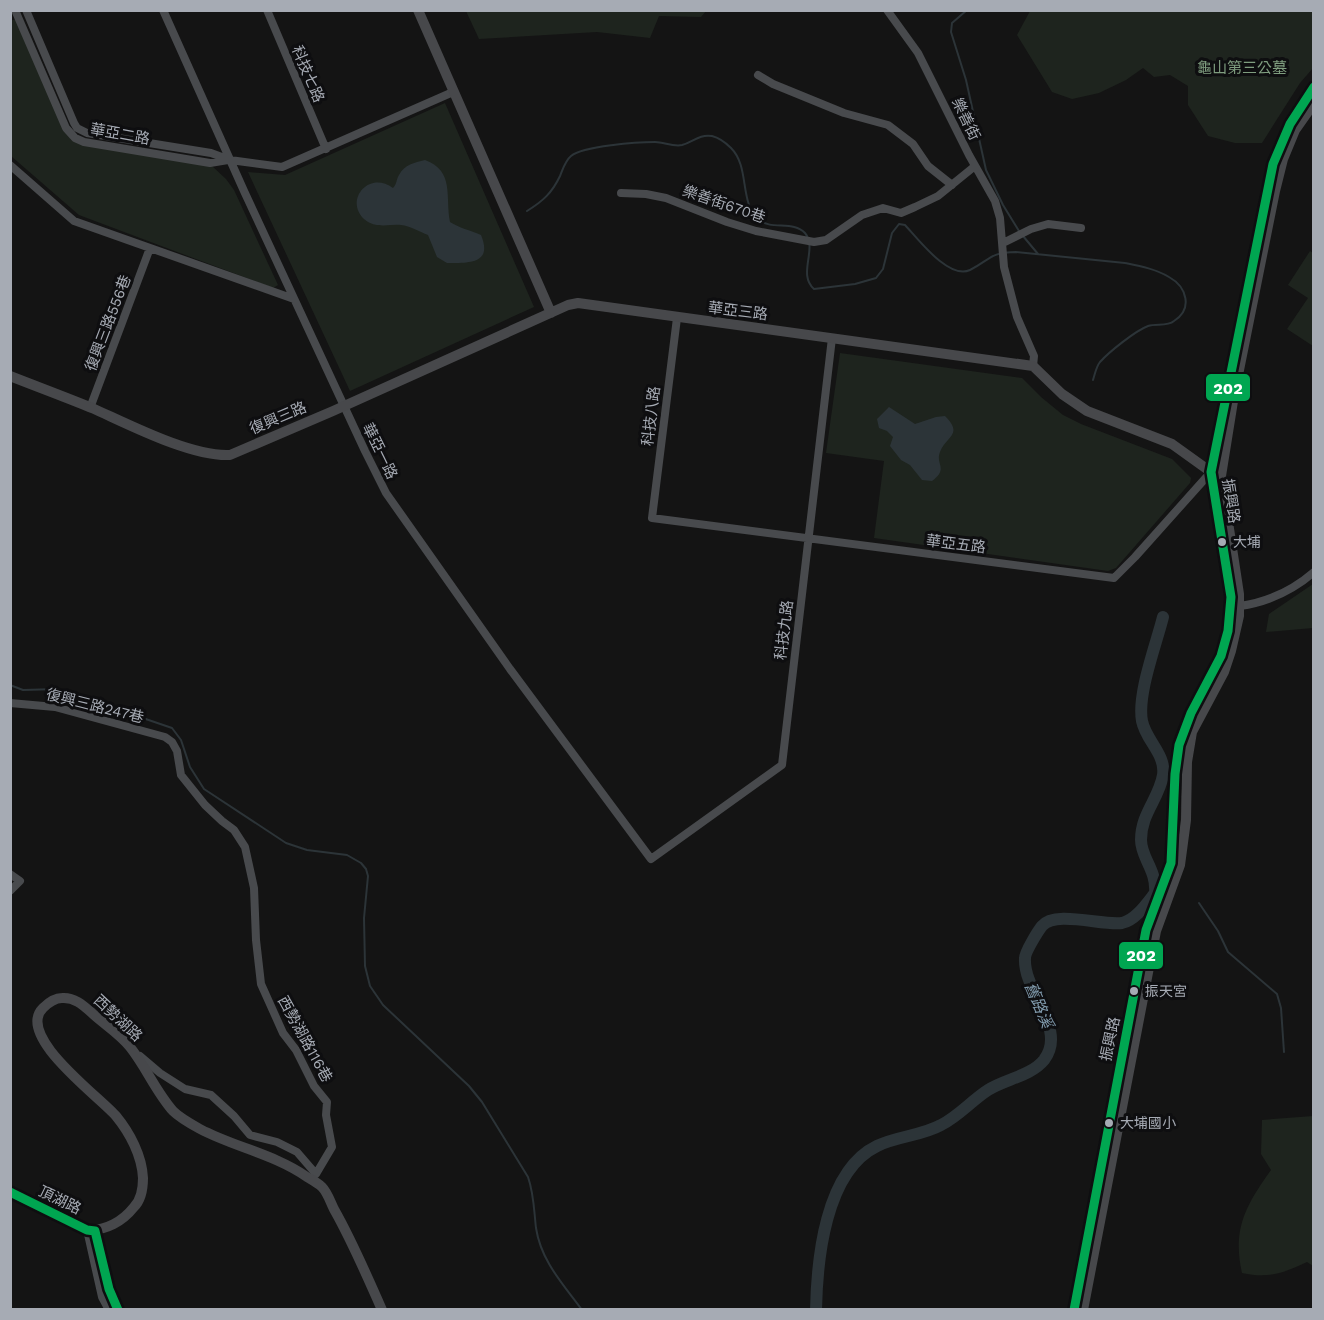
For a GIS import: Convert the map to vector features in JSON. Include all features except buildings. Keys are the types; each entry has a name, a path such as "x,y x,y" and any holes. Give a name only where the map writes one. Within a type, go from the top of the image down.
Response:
{"street":[{"name":"華亞二路","path":"26,10 74,123 81,131 211,153 230,160 282,167 453,92"},
{"name":"華亞一路","path":"163,10 244,191 386,493 510,669 651,859"},
{"name":"科技七路","path":"267,10 326,149"},
{"path":"418,10 551,313"},
{"name":"樂善街","path":"887,10 918,53 995,201 1000,218 1004,267 1017,317 1034,356 1033,366"},
{"name":"華亞二路","path":"14,11 66,128 75,138 84,142 210,163 230,160"},
{"path":"758,75 773,84 844,113 888,125 913,144 928,166 952,185"},
{"name":"振興路","path":"1083,1310 1108,1154 1156,931 1180,865 1186,820 1187,762 1192,732 1224,672 1234,642 1235,606 1216,474 1270,176 1282,138 1297,109 1314,86"},
{"name":"振興路","path":"1216,474 1283,159 1295,130 1314,103"},
{"path":"10,165 74,221 294,299"},
{"name":"樂善街670巷","path":"621,193 666,198 756,231 814,242 826,240 862,215 883,208 901,213 938,196 975,166"},
{"path":"1003,245 1031,229 1048,224 1081,228"},
{"name":"復興三路556巷","path":"90,408 150,248"},
{"name":"華亞三路","path":"551,313 578,303 1033,366"},
{"name":"復興三路","path":"10,376 142,431 200,452 219,456 230,455 551,313"},
{"name":"科技八路","path":"652,518 677,318"},
{"name":"科技九路","path":"651,859 782,765 832,338"},
{"path":"1033,366 1062,394 1087,411 1172,444 1216,474"},
{"name":"華亞五路","path":"652,518 1114,578 1216,474"},
{"path":"1235,606 1259,603 1283,593 1314,572"},
{"name":"復興三路247巷","path":"10,703 54,707 165,737 172,742"},
{"name":"西勢湖路116巷","path":"129,1047 160,1073 186,1089 211,1095 234,1116 250,1136 277,1142 297,1152 316,1174 332,1147 326,1115 327,1102 314,1086 296,1050 283,1033 261,984 254,888 246,847 234,830 204,805 181,775 177,751 172,742"},
{"path":"10,874 20,881 10,891"},
{"name":"西勢湖路","path":"91,1231 116,1223 139,1202 143,1180 140,1160 128,1133 117,1117 54,1056 42,1038 37,1015 54,999 64,998 78,1001 129,1047 174,1112 212,1135 274,1158 322,1187 342,1223 382,1310"},
{"name":"振興路","path":"1074,1310 1095,1201 1108,1154"},
{"name":"頂湖路","path":"10,1192 91,1231 102,1297 109,1310"},
{"path":"91,1231 118,1310"}],"green space":[{"path":"466,11 706,11 701,17 659,16 650,38 597,32 479,39"},
{"name":"龜山第三公墓","path":"1030,11 1313,11 1313,68 1300,83 1262,143 1235,143 1208,136 1188,105 1188,86 1170,75 1154,77 1143,68 1126,80 1099,93 1072,99 1052,92 1017,35"},
{"path":"16,19 71,140 212,166 234,190 278,285 273,288 79,215 11,156 10,21"},
{"path":"445,103 534,307 350,391 248,172 285,175"},
{"path":"1310,251 1314,254 1313,346 1287,329 1308,298 1288,285"},
{"path":"840,353 1022,378 1063,415 1172,459 1191,478 1190,483 1116,568 1108,571 874,538 884,461 826,453"},
{"path":"1313,584 1313,628 1266,632 1269,614"},
{"path":"1313,1116 1313,1266 1307,1262 1283,1272 1268,1275 1242,1273 1239,1243 1243,1218 1271,1170 1261,1154 1262,1120"}],"shaded area":[{"path":"425,160 441,171 445,178 450,222 481,235 484,252 477,260 447,263 437,257 428,235 404,226 373,224 364,219 359,211 358,196 368,185 384,183 393,188 404,168"},
{"path":"889,407 915,424 945,416 953,427 952,435 940,452 940,473 932,481 922,480 910,465 901,460 890,446 893,437 887,431 879,428 877,419"}],"waterway":[{"path":"967,10 952,23 951,32 966,80 986,170 1019,231"},
{"path":"527,211 550,192 567,160 577,153 598,147 636,143 658,142 679,145 700,137 712,136 725,143 737,156 741,165 748,203 758,219 763,223 794,227 805,233 810,246 807,276 814,289 855,284 876,278 883,269 892,233 899,224 905,225 944,264 962,272 970,270 995,255 1016,252 1125,263 1153,270 1175,281 1184,292 1186,304 1180,316 1168,324 1148,326 1129,337 1100,362 1093,380"},
{"path":"1023,236 1038,254"},
{"name":"舊路溪","path":"816,1310 819,1267 827,1219 846,1175 859,1158 877,1146 941,1125 988,1090 1025,1074 1044,1060 1050,1048 1051,1036 1043,1010 1030,984 1025,958 1042,926 1048,921 1057,919 1122,923 1136,915 1155,893 1154,878 1143,853 1141,840 1144,822 1161,784 1163,767 1159,754 1144,728 1141,710 1148,669 1163,617"},
{"path":"10,685 23,690 58,689 172,728 181,740 190,767 204,789 286,843 307,850 347,855 361,863 368,876 364,918 365,966 370,986 383,1005 469,1086 482,1102 528,1177 533,1196 536,1228 548,1262 582,1310"},
{"path":"1199,903 1218,931 1228,952 1277,994 1281,1008 1284,1052"}],"transit line":[{"name":"202","path":"1074,1310 1146,930 1171,863 1175,774 1179,745 1191,713 1221,656 1228,631 1231,597 1211,472 1273,164 1290,124 1314,87"},
{"name":"202","path":"10,1192 87,1230 95,1231 109,1289 118,1310"}],"place":[{"name":"大埔","path":"1222,542"},
{"name":"振天宮","path":"1134,991"},
{"name":"大埔國小","path":"1109,1123"}]}
